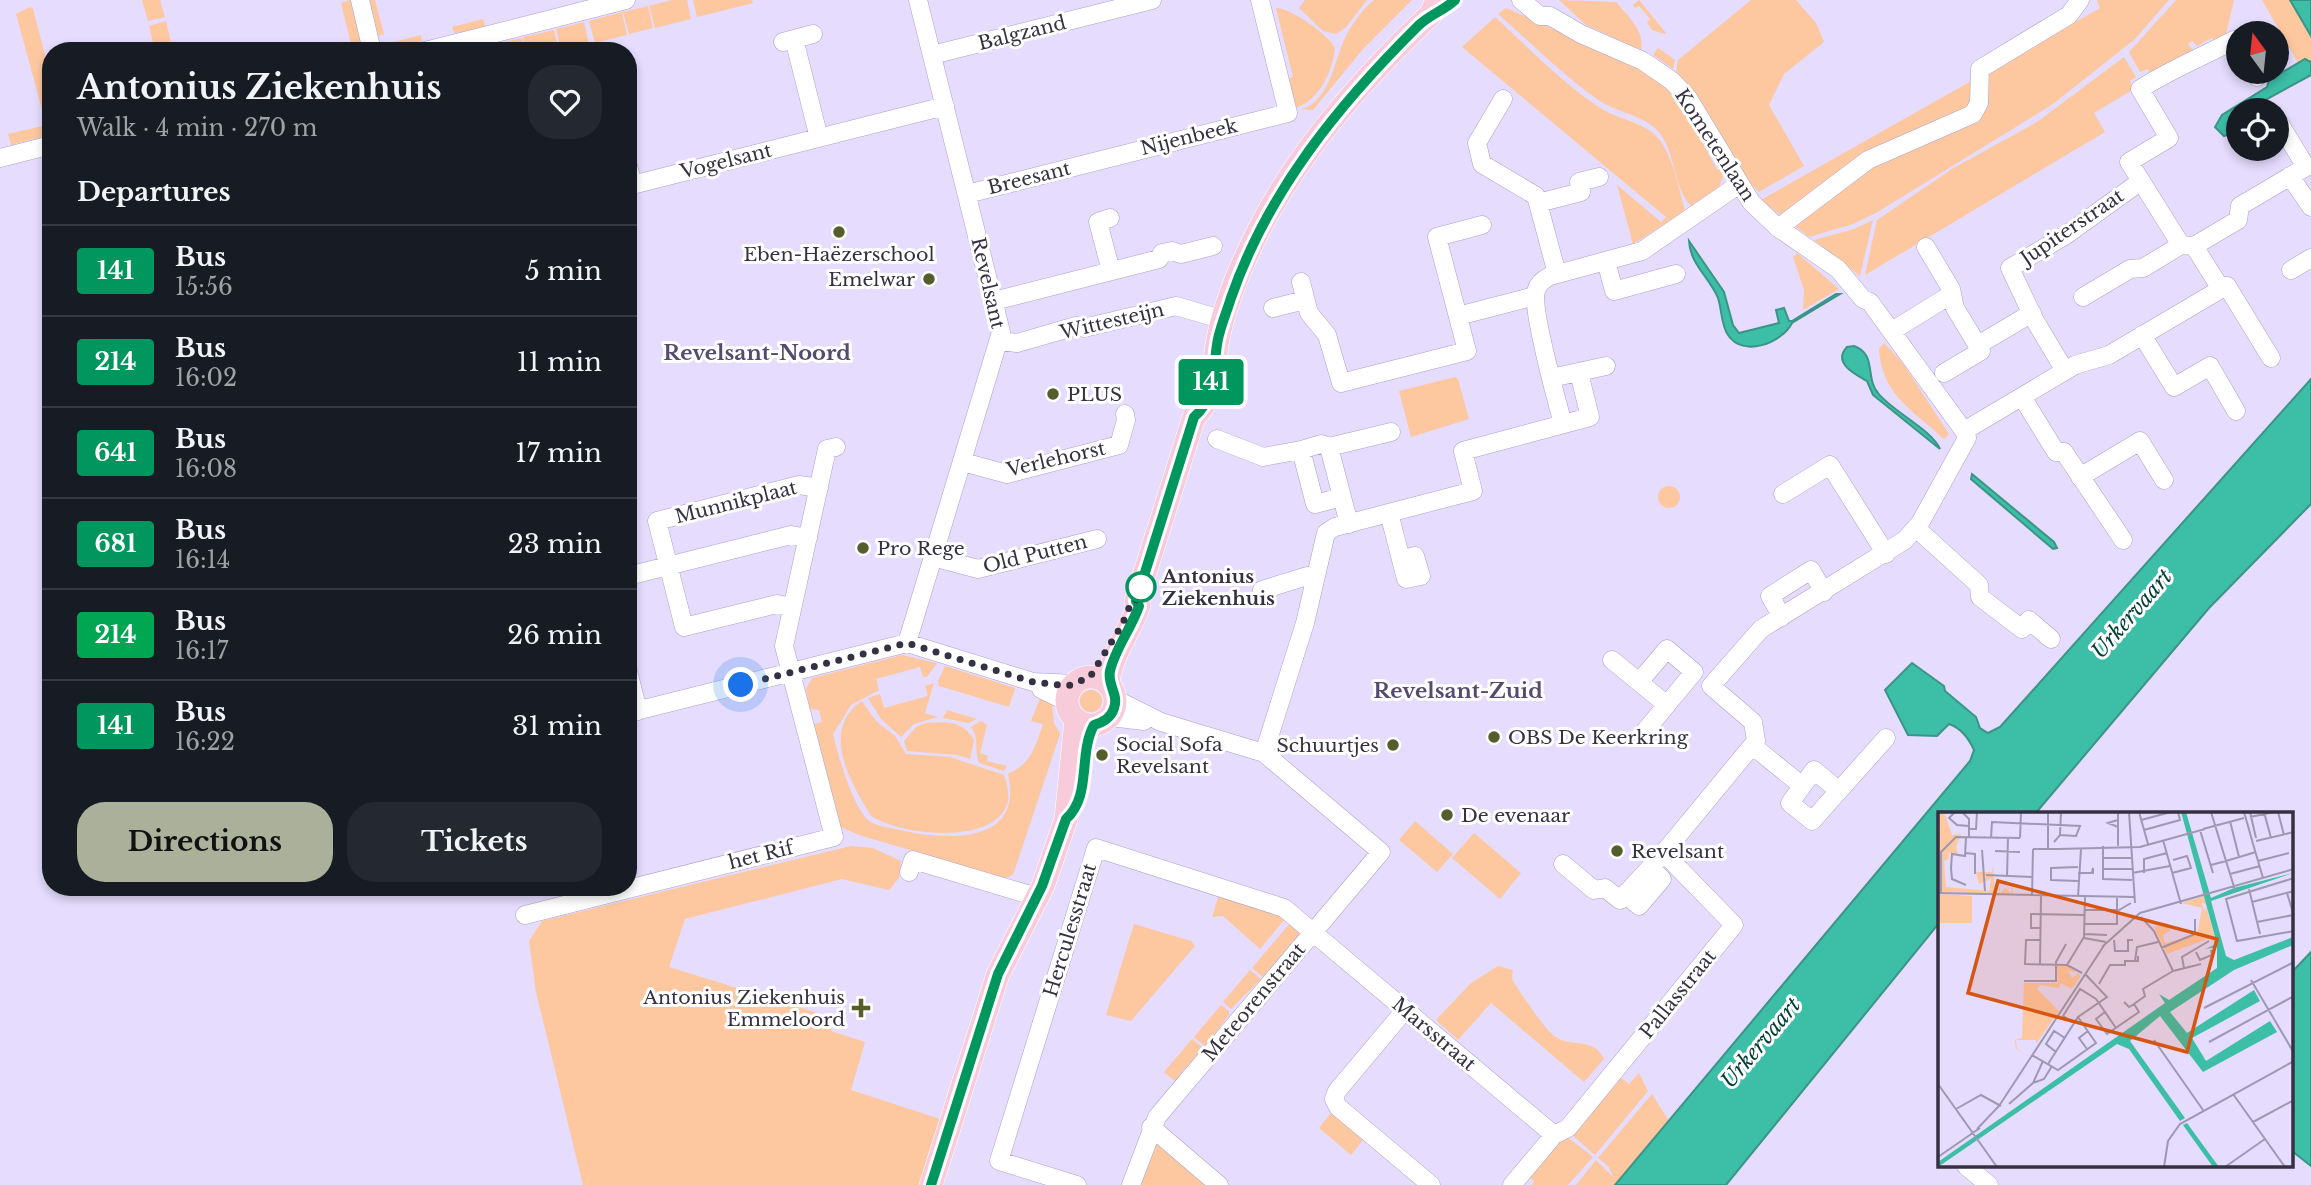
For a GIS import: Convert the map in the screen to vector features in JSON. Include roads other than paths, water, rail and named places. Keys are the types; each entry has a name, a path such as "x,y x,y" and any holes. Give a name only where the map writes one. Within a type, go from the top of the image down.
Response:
{"main road":[{"path":"931,1185 998,974 1037,897 1066,819 1074,812 1083,784 1092,701 1132,627 1139,606 1136,601 1194,417 1193,394 1198,376 1220,331 1255,240 1294,170 1355,92 1434,7 1440,13 1455,0"}],"street":[{"path":"360,0 370,42"},
{"path":"481,42 626,0"},
{"name":"Revelsant","path":"907,643 1000,341 1001,328 918,0"},
{"name":"Balgzand","path":"932,55 1152,0"},
{"name":"Nijenbeek","path":"1091,162 1288,113 1260,0"},
{"name":"Kometenlaan","path":"1521,0 1540,16 1550,16 1581,34 1651,65 1672,81 1688,98 1738,185 1760,212 1781,230 1838,269 1861,296 1870,302 1964,431"},
{"name":"Kometenlaan","path":"1539,0 1550,16"},
{"path":"1781,230 1793,217 1868,160 1970,117 1979,103 1980,69 2069,15 2080,0"},
{"path":"813,34 788,41 819,138"},
{"name":"Jupiterstraat","path":"2065,371 2010,268 2066,235 2141,181 2129,162 2169,138 2140,89 2192,58 2203,58 2226,44"},
{"path":"1503,99 1476,143 1482,164 1535,196 1557,274"},
{"name":"Vogelsant","path":"637,184 945,106"},
{"path":"2083,297 2130,269 2143,268 2238,220 2240,206 2290,176 2309,168 2289,138"},
{"path":"0,158 42,147"},
{"name":"Breesant","path":"967,194 1091,162"},
{"path":"2290,176 2308,198"},
{"path":"1538,203 1581,192 1579,182 1599,177"},
{"path":"2141,181 2221,289"},
{"path":"1563,424 1535,296 1542,281 1557,274 1642,251 1738,185"},
{"path":"1110,218 1098,222 1111,271"},
{"path":"1273,308 1303,291 1310,314 1326,332 1338,379 1343,383 1467,351 1437,237 1482,225"},
{"path":"994,300 1159,259 1162,253 1172,251 1181,254 1213,246"},
{"path":"1926,247 1952,293 1955,308 1981,351 1944,373"},
{"path":"2291,270 2311,258"},
{"path":"1606,261 1614,291 1676,274"},
{"path":"1563,864 1594,890 1605,888 1619,900 1625,894 1639,906 1662,879 1650,867 1753,746 1755,725 1711,686 1713,683 1756,633 1886,554 1916,528 1964,448 1964,431 2075,365 2109,355 2227,286 2271,358"},
{"path":"1892,331 1952,293"},
{"path":"1458,316 1535,296"},
{"name":"Wittesteijn","path":"1000,341 1017,343 1076,326 1084,328 1176,306 1220,331"},
{"path":"1978,345 2032,313"},
{"path":"2142,335 2174,387 2210,366 2236,411"},
{"path":"1551,378 1606,366"},
{"path":"637,711 907,643 1264,753 1309,605 1326,533 1349,523 1473,491 1463,450 1590,417 1579,373"},
{"path":"2022,397 2056,452 2064,452 2080,477 2091,488 2123,540"},
{"name":"Verlehorst","path":"963,462 1006,474 1119,445 1126,420 1125,414"},
{"path":"1217,439 1263,457 1321,444 1329,447 1391,432"},
{"path":"2080,477 2133,436 2140,441 2164,480"},
{"name":"Munnikplaat","path":"792,673 784,646 827,449 835,447"},
{"path":"1329,447 1349,523"},
{"path":"1301,450 1315,504 1342,497"},
{"path":"1783,494 1830,465 1886,554"},
{"name":"Munnikplaat","path":"792,607 777,604 684,627 657,521 799,485 819,488"},
{"path":"1389,513 1401,560"},
{"path":"1916,528 1979,585 1980,597 2022,629 2029,620 2051,639"},
{"path":"637,574 791,535 807,538"},
{"name":"Old Putten","path":"933,557 978,569 1097,539"},
{"path":"1783,617 1770,596 1811,570 1825,592"},
{"path":"1262,590 1307,576 1315,578"},
{"path":"1293,582 1299,602 1309,605"},
{"path":"1639,682 1667,649 1694,672 1713,683"},
{"path":"1612,660 1667,705"},
{"path":"1646,732 1694,672"},
{"name":"het Rif","path":"637,887 834,837 792,673"},
{"path":"1838,790 1814,770 1790,803 1812,821 1886,738"},
{"path":"1753,746 1801,785"},
{"name":"Meteorenstraat","path":"1131,1185 1150,1128 1381,852 1264,753"},
{"name":"Herculesstraat","path":"1077,1185 999,1161 1096,848 1270,901 1287,910 1314,932"},
{"name":"Pallasstraat","path":"1554,1135 1568,1128 1734,925 1664,853"},
{"path":"909,872 914,860 1037,897"},
{"name":"het Rif","path":"525,915 600,896"},
{"name":"Marsstraat","path":"1314,932 1554,1135"},
{"path":"1405,1010 1334,1098 1338,1107 1431,1185"},
{"path":"1150,1128 1219,1185"},
{"path":"1512,1185 1554,1135"},
{"path":"1968,1168 1989,1185"}],"water":[{"path":"2290,0 2311,0 2311,36"},
{"path":"2305,59 2311,62 2311,75 2269,98 2249,98 2268,84 2289,84 2289,68"},
{"path":"2226,113 2224,136 2215,127"},
{"path":"1689,241 1724,292 1733,325 1739,333 1779,323 1776,310 1784,308 1789,321 1792,321 1840,294 1792,323 1780,337 1771,342 1752,347 1743,346 1728,335 1718,298 1693,257"},
{"path":"1854,346 1866,355 1878,393 1929,434 1940,449 1873,395 1867,381 1847,367 1842,358 1843,353 1847,347"},
{"name":"Urkervaart","path":"2311,379 2311,504 2209,608 2037,812 1938,812 1938,924 1726,1185 1615,1185 1970,761 1974,750 1972,746 1961,731 1949,724 1937,736 1908,735 1885,690 1912,663 1944,686 1945,691 1976,717 1980,728 1988,733 2000,727"},
{"path":"1972,474 2054,542 2057,548 2053,549 1971,479"},
{"path":"2311,952 2311,1166 2294,1153 2294,970"}],"place":[{"name":"Eben-Haëzerschool","path":"839,232"},
{"name":"Emelwar","path":"929,279"},
{"name":"PLUS","path":"1053,394"},
{"name":"Pro Rege","path":"863,548"},
{"name":"Antonius Ziekenhuis","path":"1141,587"},
{"name":"OBS De Keerkring","path":"1494,737"},
{"name":"Schuurtjes","path":"1393,745"},
{"name":"Social Sofa Revelsant","path":"1102,755"},
{"name":"De evenaar","path":"1447,815"},
{"name":"Revelsant","path":"1617,851"},
{"name":"Antonius Ziekenhuis Emmeloord","path":"861,1008"}],"district":[{"name":"Revelsant-Noord","path":"757,353"},
{"name":"Revelsant-Zuid","path":"1458,691"}]}
